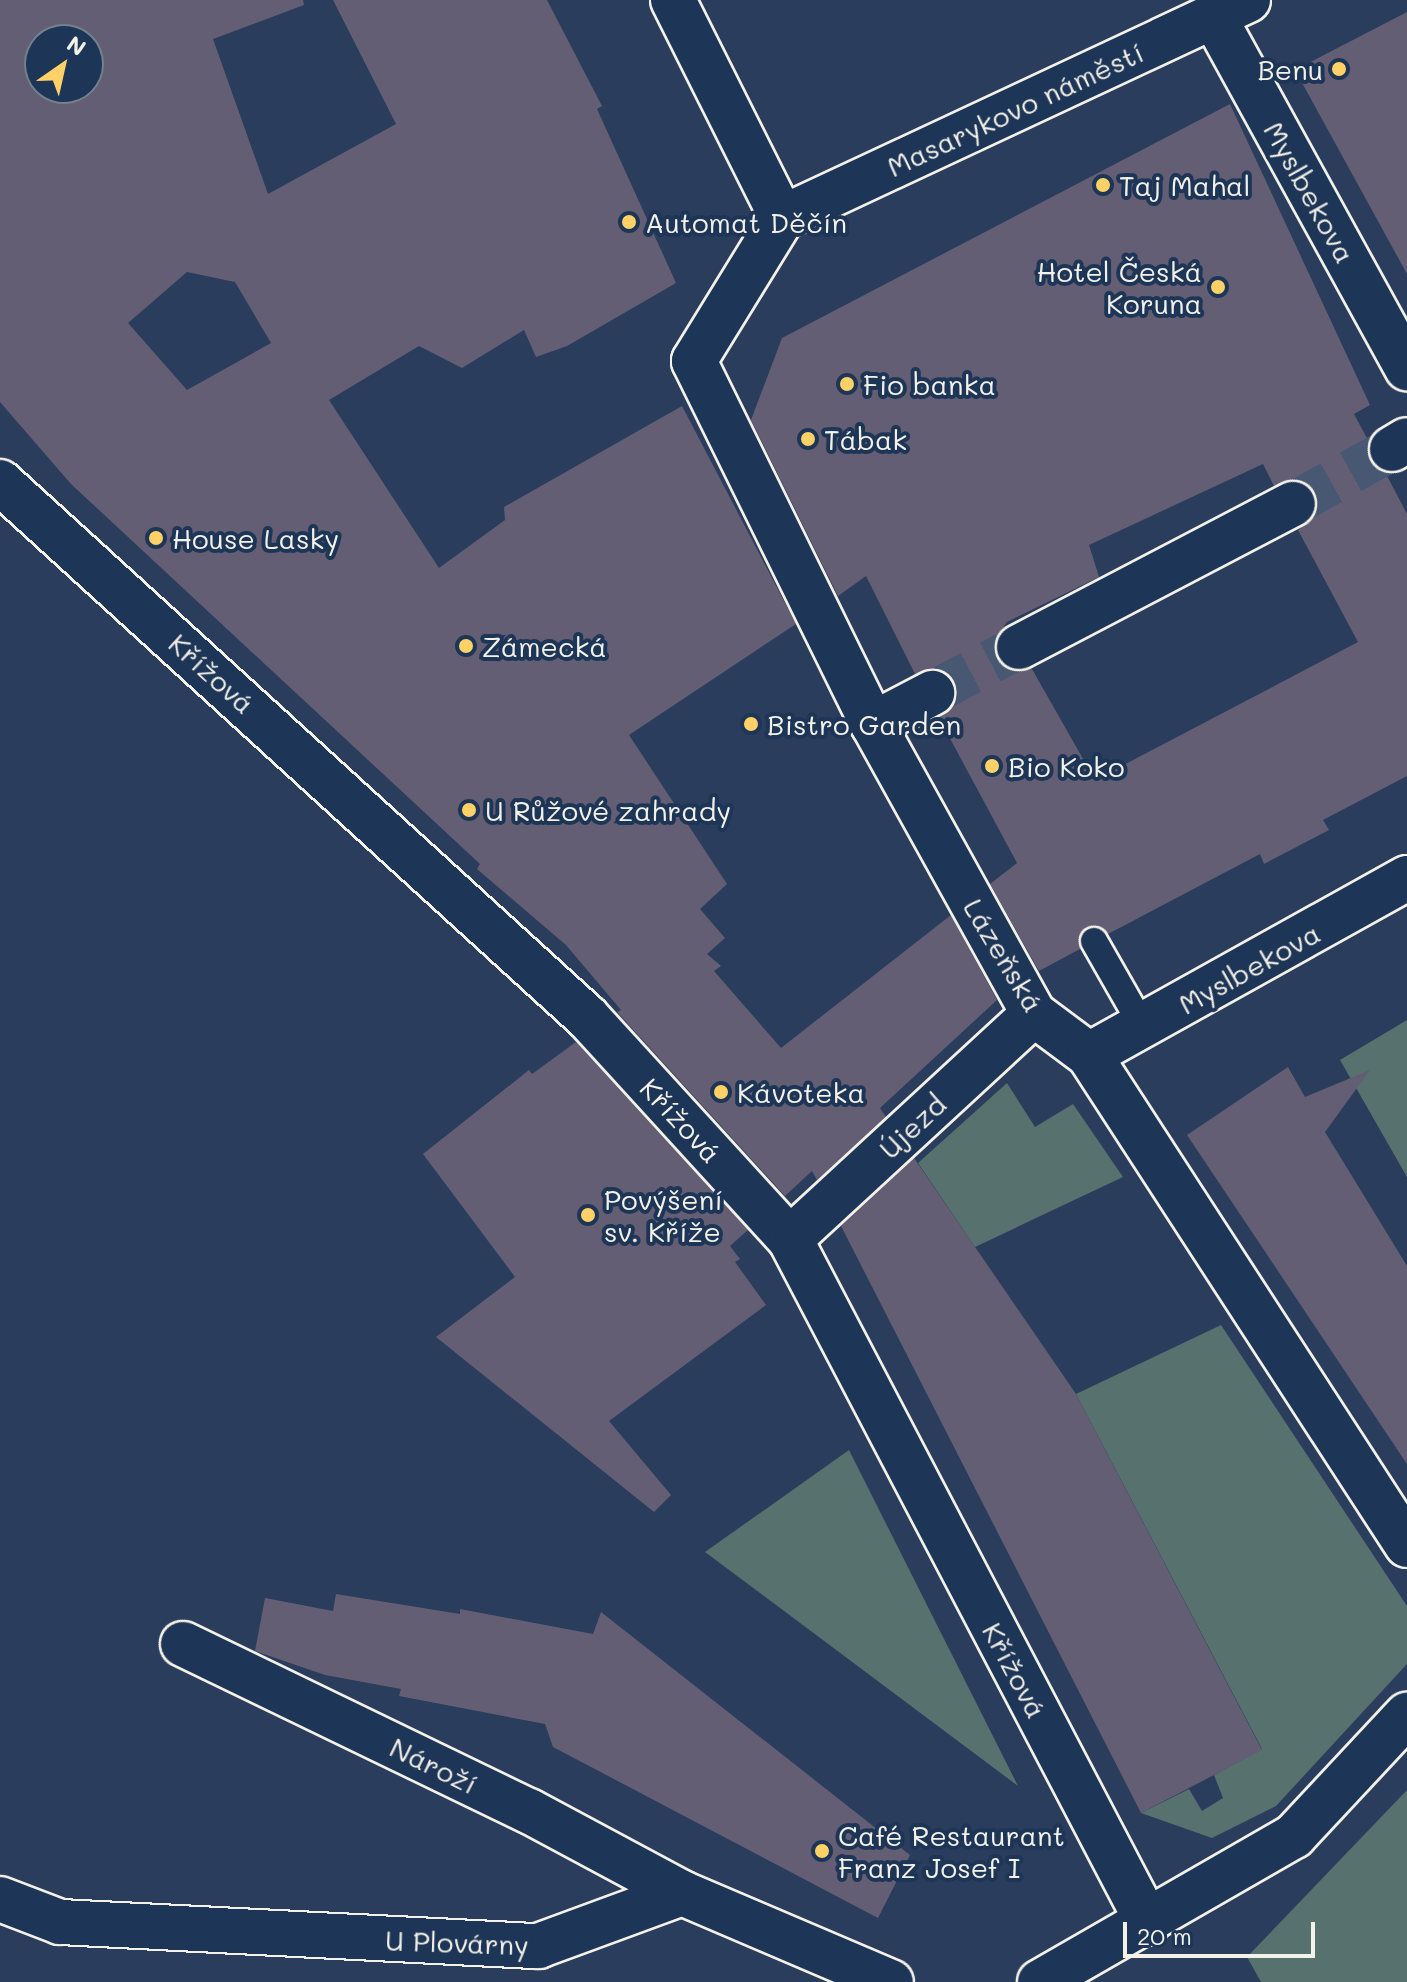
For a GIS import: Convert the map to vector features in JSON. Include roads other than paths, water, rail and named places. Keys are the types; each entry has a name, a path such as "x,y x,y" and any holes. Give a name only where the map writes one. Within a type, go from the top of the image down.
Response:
{"street":[{"path":"673,0 782,218"},
{"name":"Masarykovo náměstí","path":"782,218 1231,8"},
{"name":"Myslbekova","path":"1231,8 1407,368"},
{"name":"Lázeňská","path":"782,218 694,361 873,724 1034,1014 1089,1055 1407,1545"},
{"name":"Křížová","path":"0,482 587,1017 790,1239 1148,1923"},
{"path":"1019,647 1293,504"},
{"path":"873,724 932,693"},
{"name":"Myslbekova","path":"1089,1055 1407,878"},
{"name":"Újezd","path":"790,1239 1034,1014"},
{"name":"Nároží","path":"183,1644 529,1811 682,1893"},
{"path":"1040,1982 1148,1923 1294,1836 1407,1715"},
{"path":"682,1893 891,1982"},
{"name":"U Plovárny","path":"0,1899 60,1922 538,1946 682,1893"}],"lane":[{"path":"1094,941 1143,1027"}],"tunnel":[{"path":"1293,504 1392,449"},
{"path":"932,693 1019,647"}],"place":[{"name":"Benu","path":"1339,69"},
{"name":"Taj Mahal","path":"1103,185"},
{"name":"Automat Děčín","path":"629,222"},
{"name":"Hotel Česká Koruna","path":"1218,287"},
{"name":"Fio banka","path":"847,384"},
{"name":"Tábak","path":"808,439"},
{"name":"House Lasky","path":"156,538"},
{"name":"Zámecká","path":"466,646"},
{"name":"Bistro Garden","path":"751,724"},
{"name":"Bio Koko","path":"992,766"},
{"name":"U Růžové zahrady","path":"469,810"},
{"name":"Kávoteka","path":"721,1092"},
{"name":"Povýšení sv. Kříže","path":"588,1215"},
{"name":"Café Restaurant Franz Josef I","path":"822,1851"}]}
